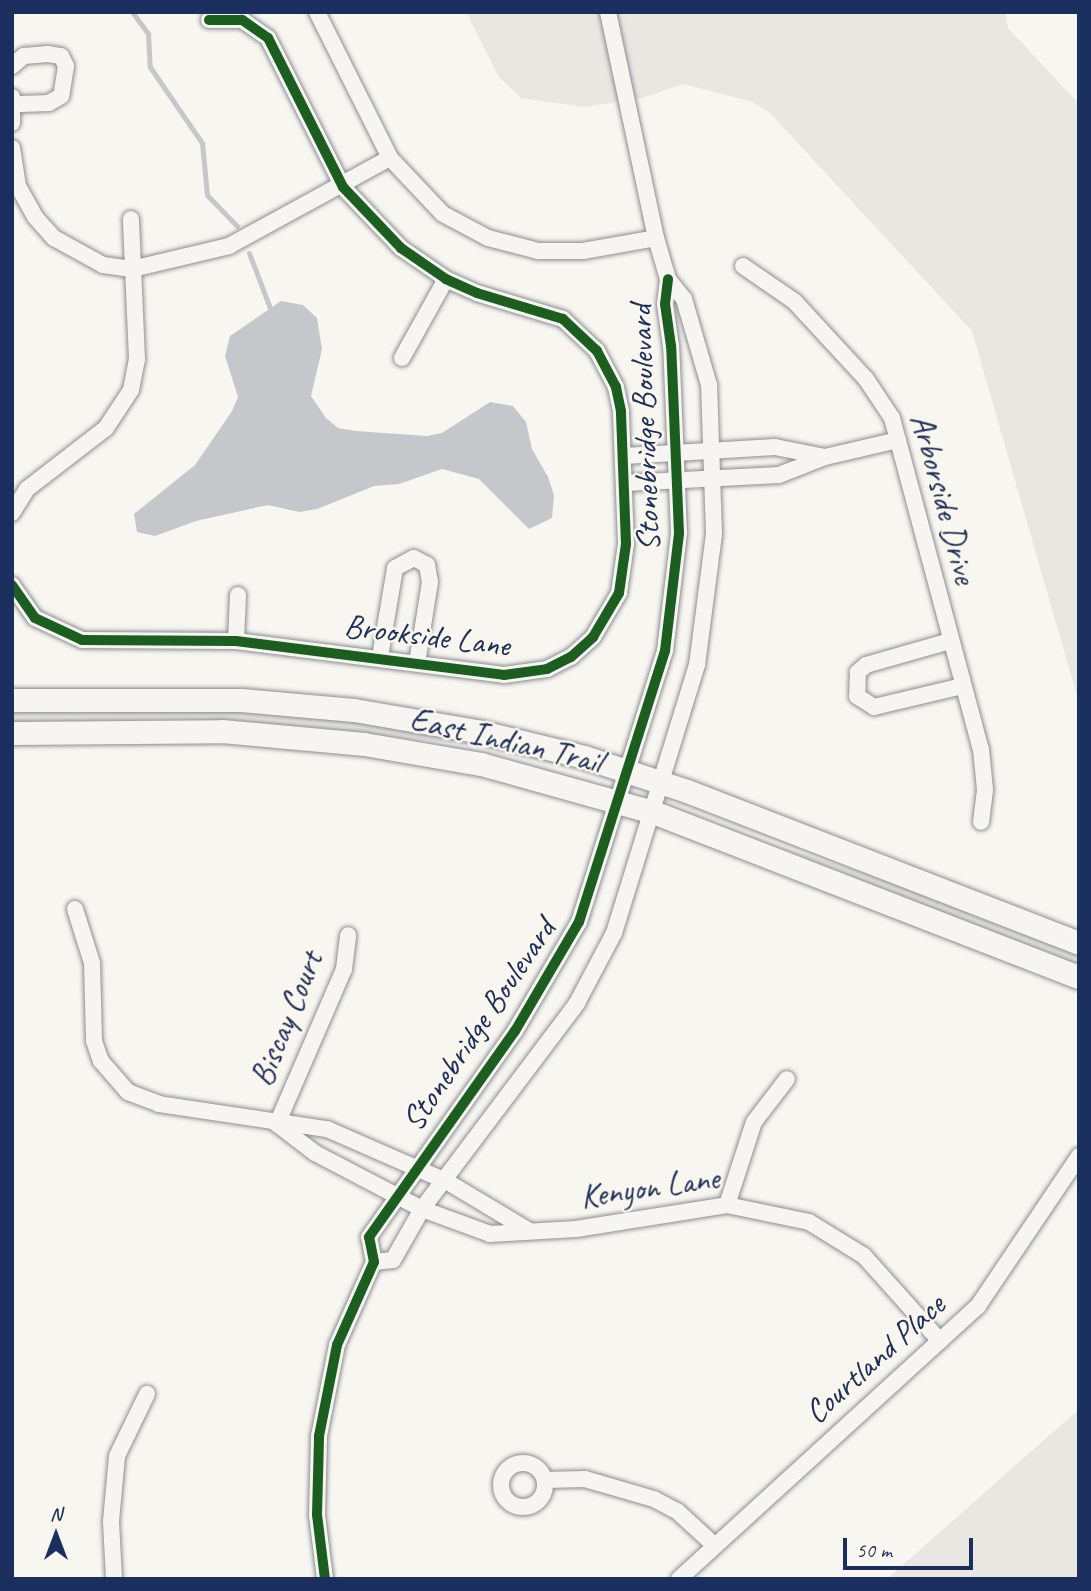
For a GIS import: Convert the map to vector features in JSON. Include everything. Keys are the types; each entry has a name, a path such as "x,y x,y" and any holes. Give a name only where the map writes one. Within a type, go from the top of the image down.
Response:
{"main road":[{"name":"East Indian Trail","path":"12,700 189,698 354,710 481,732 629,770 1079,943"},
{"name":"East Indian Trail","path":"12,733 167,730 331,740 481,764 653,812 1079,977"}],"street":[{"path":"317,12 390,158 443,214 514,247 562,252 656,238"},
{"name":"Stonebridge Boulevard","path":"374,1262 393,1260 422,1209 446,1181 577,1003 614,933 697,664 713,534 709,385 684,299 668,279 656,238 608,12"},
{"name":"Brookside Lane","path":"12,585 35,618 82,640 236,641 380,657 484,674 527,674 547,669 578,650 608,616 619,593 626,544 624,456 616,387 597,351 581,333 546,310 501,300 446,279 401,248 343,187 268,38 242,20 209,20"},
{"path":"12,66 24,55 48,54 61,56 66,66 61,96 49,103 13,101 12,123"},
{"path":"12,148 18,186 35,217 54,238 103,265 132,269 229,246 343,187 390,158"},
{"path":"12,513 27,489 93,440 124,404 137,359 131,219"},
{"name":"Arborside Drive","path":"743,266 793,302 866,379 888,409 984,771 981,822"},
{"path":"402,358 446,279"},
{"name":"Stonebridge Boulevard","path":"325,1579 317,1515 316,1464 325,1394 351,1307 374,1262 369,1237 414,1169 515,1031 579,922 665,651 679,533 678,480 664,304 668,279"},
{"path":"626,483 779,475 825,457 898,440"},
{"path":"624,456 775,447 825,457"},
{"name":"Brookside Lane","path":"380,657 395,568 414,558 427,565 430,582 417,663"},
{"path":"236,641 238,595"},
{"path":"950,641 866,664 858,672 857,696 874,707 963,686"},
{"path":"75,909 92,963 94,1041 111,1077 145,1100 248,1114 277,1124 327,1129 446,1181 528,1230"},
{"name":"Biscay Court","path":"277,1124 344,969 348,935"},
{"path":"727,1205 754,1122 787,1079"},
{"name":"Kenyon Lane","path":"277,1124 315,1153 422,1209 490,1234 576,1229 727,1205 779,1212 835,1235 892,1282 940,1341"},
{"name":"Courtland Place","path":"678,1579 940,1341 990,1292 1079,1156"},
{"path":"114,1579 111,1521 117,1456 147,1394"},
{"path":"545,1480 584,1479 654,1499 713,1545"}],"shaded area":[{"path":"466,12 1005,12 1008,28 1079,104 1079,703 972,331 769,112 750,101 683,84 642,98 584,107 521,98 499,77"},
{"path":"281,301 303,305 317,318 322,349 311,396 326,418 338,428 427,436 442,433 490,402 513,406 526,422 532,449 548,477 554,495 552,518 529,529 479,479 442,469 399,484 374,486 317,509 299,512 268,505 196,521 155,536 137,532 134,514 195,465 232,411 238,397 225,356 230,336"},
{"path":"192,707 340,719 481,743 598,775 492,748 289,725 180,719 12,723 12,710"},
{"path":"684,809 778,846 899,884 1079,954 1079,967"},
{"path":"1079,1410 1079,1579 887,1579 1044,1440"}],"waterway":[{"path":"133,13 148,34 150,67 202,143 207,195 237,226"},
{"path":"249,253 270,308"}],"cycle path":[{"path":"12,585 35,618 82,640 236,641 504,675 547,669 571,657 593,637 619,593 626,544 621,411 616,387 597,351 563,319 477,293 446,279 401,248 343,187 268,38 242,20 209,20"},
{"path":"325,1579 317,1515 319,1436 337,1345 374,1262 369,1237 515,1031 579,922 665,651 679,533 671,346 665,304 668,279"}]}
